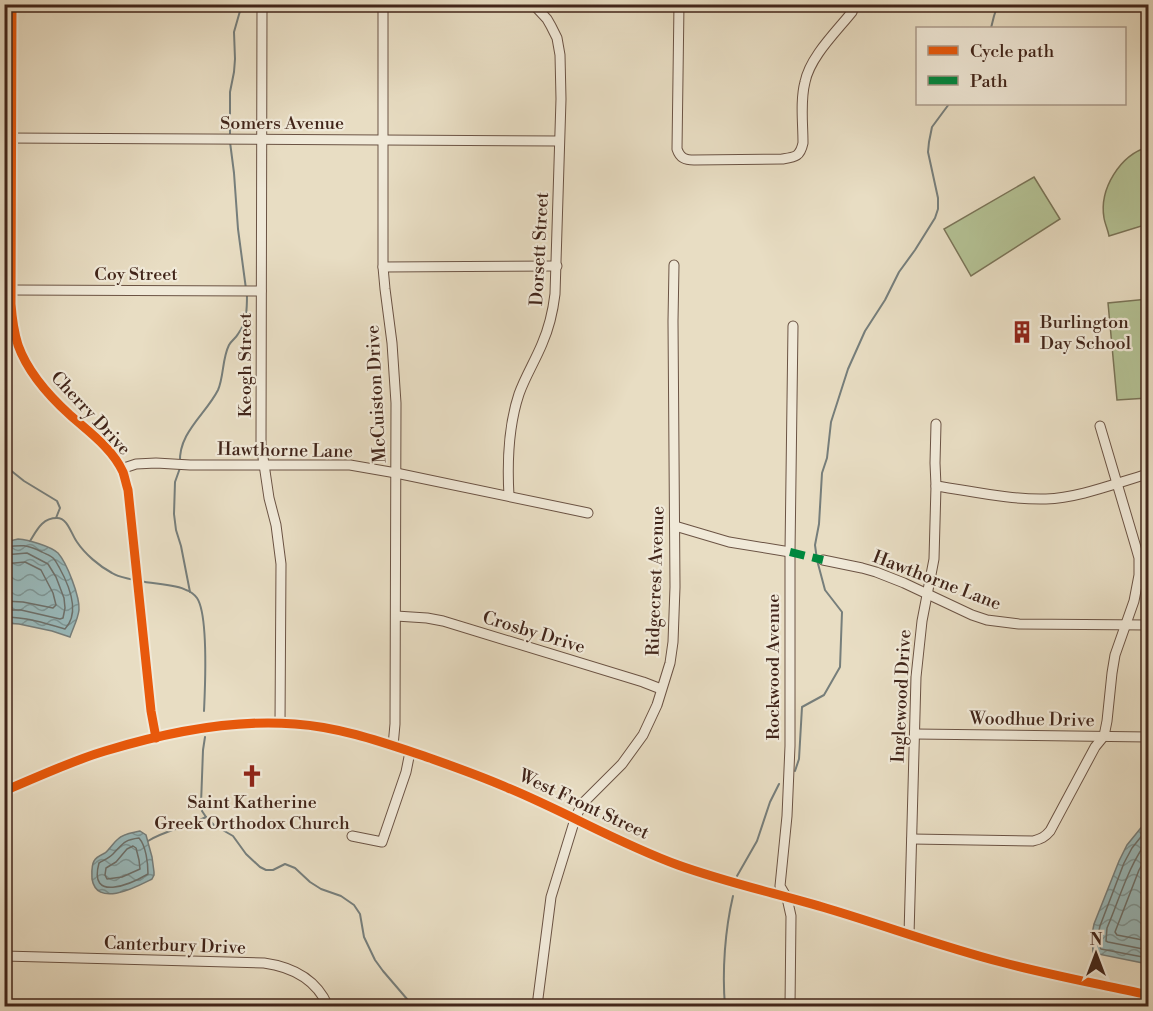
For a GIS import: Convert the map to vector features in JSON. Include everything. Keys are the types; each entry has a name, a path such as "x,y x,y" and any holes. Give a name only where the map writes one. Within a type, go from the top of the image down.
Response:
{"street":[{"name":"Cherry Drive","path":"12,4 8,138 13,320 18,344 35,376 52,398 113,455 121,469 128,490 151,711 156,738"},
{"name":"Keogh Street","path":"262,4 261,444 276,525 280,564 280,723"},
{"name":"McCuiston Drive","path":"384,4 383,267 395,376 396,616 393,746"},
{"name":"Dorsett Street","path":"509,495 510,431 522,388 549,326 557,266 561,88 559,46 551,26 532,4"},
{"path":"679,4 677,149 679,155 686,160 694,160 782,159 798,155 803,143 803,101 807,74 813,61 852,12 855,4"},
{"path":"1133,4 1142,6 1143,4"},
{"name":"Somers Avenue","path":"8,138 559,141"},
{"name":"Ridgecrest Avenue","path":"537,1006 551,897 575,819 582,804 633,750 650,721 657,705 673,642 675,587 674,265"},
{"path":"383,267 557,266"},
{"name":"Coy Street","path":"11,290 261,291"},
{"name":"Rockwood Avenue","path":"790,1006 791,916 787,898 780,886 787,816 789,746 793,326"},
{"name":"Inglewood Drive","path":"909,935 918,649 934,559 936,424"},
{"path":"912,840 1041,840 1050,831 1095,747 1104,736 1115,655 1137,589 1139,558 1100,426"},
{"name":"Hawthorne Lane","path":"121,469 136,464 156,463 350,465 509,495 588,513"},
{"path":"936,486 1044,499 1069,496 1149,474"},
{"path":"675,526 729,542 790,552"},
{"name":"Hawthorne Lane","path":"823,560 876,572 972,615 1000,623 1149,625"},
{"name":"Crosby Drive","path":"396,616 442,621 661,689"},
{"name":"West Front Street","path":"4,791 107,750 202,729 280,723 334,729 393,746 506,786 621,841 678,865 723,880 827,909 999,962 1061,978 1149,995"},
{"name":"Woodhue Drive","path":"915,735 1149,737"},
{"path":"352,836 382,842 406,772 410,752"},
{"name":"Canterbury Drive","path":"4,956 264,963 298,972 321,993 328,1006"}],"green space":[{"path":"1148,147 1148,224 1109,236 1103,207 1108,185 1120,165 1138,151"},
{"path":"1034,177 1060,219 971,276 944,229"},
{"path":"1148,299 1148,398 1117,400 1108,303"}],"water":[{"path":"18,539 50,548 58,553 65,564 79,604 78,617 70,637 52,631 5,623 5,542"},
{"path":"1148,819 1148,964 1093,953 1092,934 1119,861 1127,845"},
{"path":"140,831 146,835 152,857 154,875 152,879 118,893 109,894 95,888 92,868 97,857 107,851 120,837"}],"waterway":[{"path":"230,137 230,92 235,59 234,32 242,4"},
{"path":"991,27 998,4"},
{"path":"795,771 799,759 802,707 824,695 840,667 842,612 825,590 815,545 819,524 822,473 827,458 831,422 848,369 865,331 885,300 899,272 935,218 938,198 928,152 929,142 932,127 948,105"},
{"path":"230,142 246,289"},
{"path":"180,463 183,442 218,390 227,350 245,320 247,294"},
{"path":"4,465 24,481 57,501 60,508 56,518"},
{"path":"180,468 175,482 174,514 190,592"},
{"path":"30,541 44,522 61,519 67,523 80,546 102,567 114,574 134,580"},
{"path":"140,581 182,588 197,598 201,607 205,636 204,711"},
{"path":"205,737 201,804 206,817 214,825 233,836 246,854 260,867 273,870 285,864 295,868 321,889 341,896 354,905 360,914 364,937 375,960 413,1006"},
{"path":"737,876 757,841 770,802 779,784"},
{"path":"148,841 206,817"},
{"path":"725,1006 725,951 733,896"},
{"path":"1141,1006 1145,997"}],"marked path":[{"path":"790,552 823,560"}],"cycle path":[{"path":"12,4 11,304 14,330 22,355 40,383 62,408 113,455 123,472 128,490 151,711 156,738"},
{"path":"4,791 92,755 175,733 224,726 272,723 328,728 361,736 477,775 530,797 656,857 697,871 979,956 1148,995"}],"place":[{"name":"Burlington Day School","path":"1022,332"},
{"name":"Saint Katherine Greek Orthodox Church","path":"252,776"}]}
